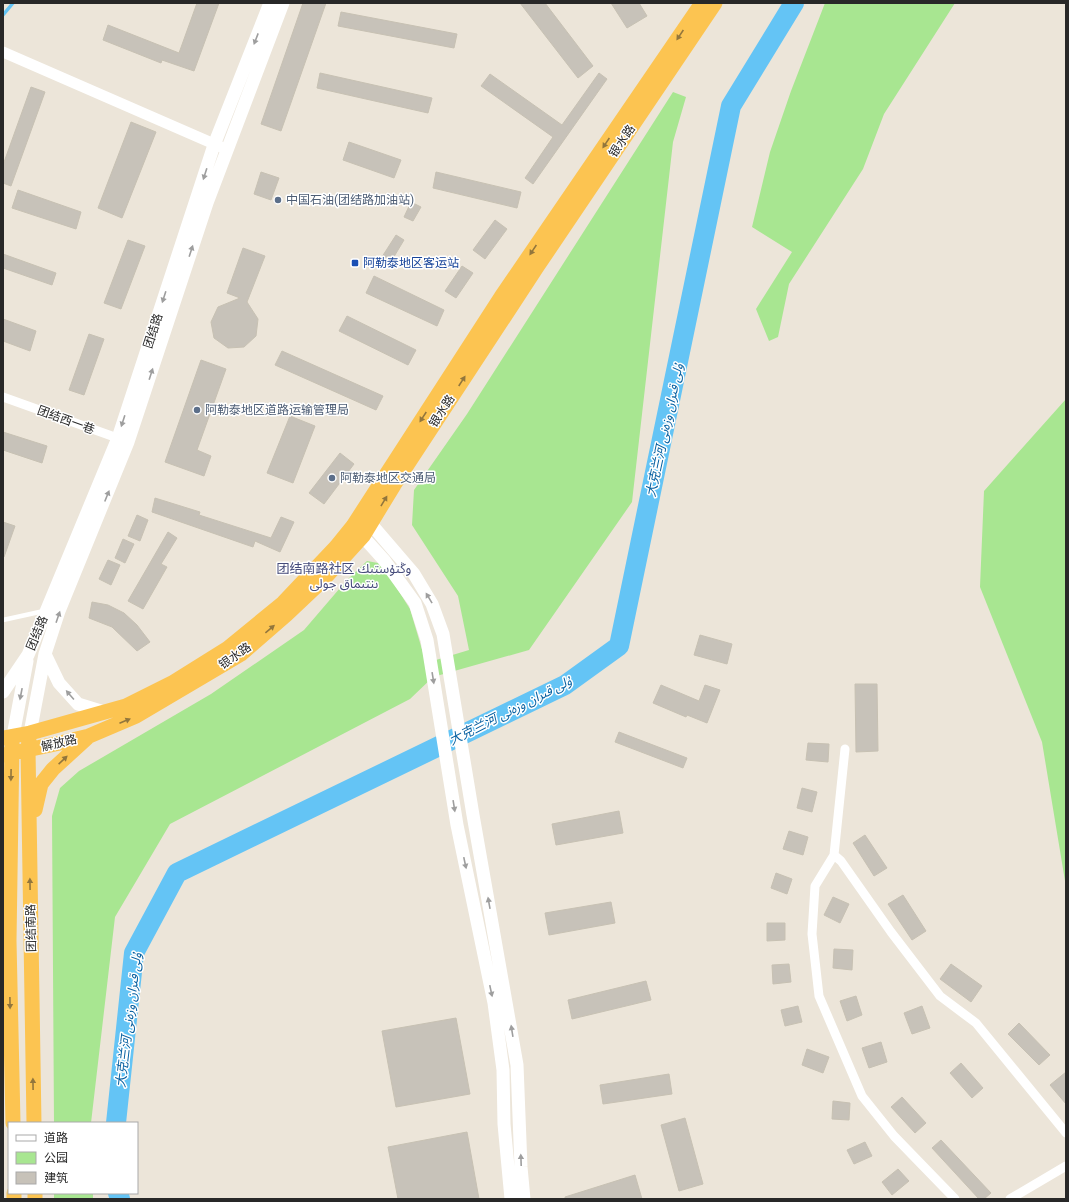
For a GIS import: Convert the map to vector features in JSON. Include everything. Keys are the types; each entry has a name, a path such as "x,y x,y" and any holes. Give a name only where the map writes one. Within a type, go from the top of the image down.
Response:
{"highway":[{"name":"银水路","path":"8,737 30,733 126,706 172,683 228,648 283,603 336,547 362,525 501,297 702,3"},
{"name":"银水路","path":"89,736 136,716 241,654 323,580 362,525 394,485 533,274 715,3"},
{"name":"团结南路","path":"30,733 28,749 34,1122"},
{"name":"解放路","path":"7,754 60,744 89,736"},
{"path":"30,830 41,784 53,770 89,736"},
{"name":"团结南路","path":"8,737 7,754 10,819 7,1057 13,1122"},
{"path":"3,793 10,819"}],"main road":[{"name":"团结路","path":"28,655 123,440 214,145 270,3"},
{"name":"团结路","path":"30,733 45,654 59,611 123,440 207,203 283,3"},
{"path":"362,525 414,574 432,604 443,634 517,1065 521,1167 524,1199"},
{"path":"362,525 384,560 415,603 427,640 457,825 495,1011 503,1070 504,1124 511,1199"},
{"path":"45,654 59,683 78,704 104,712"},
{"path":"3,692 28,655"},
{"path":"8,737 28,655"}],"street":[{"path":"3,52 214,145 227,149"},
{"name":"团结西一巷","path":"3,397 123,440"},
{"path":"845,749 834,855 815,886 812,934 819,996 862,1096 894,1136 955,1199"},
{"path":"834,855 841,861 891,932 940,996 976,1023 1066,1132"},
{"path":"1010,1199 1066,1166"}],"lane":[{"path":"3,620 47,610"}],"green space":[{"path":"825,3 955,3 884,114 863,169 789,284 778,337 769,341 756,309 792,252 752,227 770,152 791,91"},
{"path":"673,92 686,97 673,142 632,502 529,650 433,677 410,699 170,824 115,917 91,1122 54,1122 52,816 60,788 79,771 211,694 304,630 346,581 367,561 378,563 393,582 410,609 426,663 469,650 458,596 412,525 414,490 467,414"},
{"path":"1066,399 1066,887 1042,742 980,587 984,491"},
{"path":"54,1194 93,1194 93,1199 54,1199"}],"building":[{"path":"197,3 219,3 194,71 162,60 161,63 103,40 108,25 179,53"},
{"path":"303,3 326,3 281,131 261,124"},
{"path":"520,3 545,3 593,66 578,78"},
{"path":"611,3 639,3 647,16 627,28"},
{"path":"341,12 457,34 454,48 338,26"},
{"path":"320,73 432,98 428,113 317,88"},
{"path":"599,73 607,79 533,184 525,178 553,137 481,86 490,74 562,125"},
{"path":"31,87 45,92 11,186 3,183 3,165"},
{"path":"131,122 156,132 122,218 98,208"},
{"path":"349,142 401,160 394,178 343,160"},
{"path":"261,172 279,178 271,200 254,194"},
{"path":"436,172 521,192 517,208 433,188"},
{"path":"18,190 81,212 76,229 12,208"},
{"path":"411,202 421,207 413,221 404,217"},
{"path":"495,220 507,229 485,259 473,250"},
{"path":"396,235 404,240 389,265 380,260"},
{"path":"128,240 145,246 121,309 104,303"},
{"path":"243,248 265,256 247,302 258,319 256,336 244,347 228,348 214,338 211,322 218,307 240,298 227,293"},
{"path":"3,254 56,273 52,285 3,268"},
{"path":"462,266 473,273 456,298 445,291"},
{"path":"374,276 444,310 437,326 366,293"},
{"path":"347,316 416,350 408,365 339,331"},
{"path":"3,319 36,331 30,351 3,341"},
{"path":"89,334 104,339 84,395 69,390"},
{"path":"282,351 383,396 376,410 275,365"},
{"name":"阿勒泰地区道路运输管理局","path":"201,360 226,369 197,450 211,456 204,476 165,462"},
{"path":"290,416 315,426 293,483 267,473"},
{"path":"3,432 47,446 42,463 3,450"},
{"name":"阿勒泰地区交通局","path":"340,453 354,464 324,504 309,493"},
{"path":"155,498 200,512 199,515 271,538 281,517 294,522 280,552 255,541 253,547 152,512"},
{"path":"137,515 148,520 140,541 128,536"},
{"path":"3,522 15,526 4,557 3,557"},
{"path":"168,532 177,538 161,564 167,567 143,609 128,601"},
{"path":"123,539 134,544 125,563 115,558"},
{"path":"108,560 120,565 111,585 99,579"},
{"path":"92,602 108,605 124,613 137,625 150,642 137,651 112,627 89,618"},
{"path":"700,635 732,644 727,664 694,655"},
{"path":"855,684 877,684 878,751 856,752"},
{"path":"661,685 699,701 705,685 720,690 707,723 687,715 686,717 653,703"},
{"path":"619,732 687,758 683,768 615,742"},
{"path":"808,743 829,744 828,762 806,760"},
{"path":"802,788 817,792 812,812 797,808"},
{"path":"619,811 623,833 556,845 552,824"},
{"path":"789,831 808,837 803,855 783,849"},
{"path":"865,835 887,868 874,876 853,843"},
{"path":"776,873 792,879 787,894 771,888"},
{"path":"903,895 926,931 912,940 888,904"},
{"path":"833,897 849,904 840,923 824,915"},
{"path":"611,902 615,923 549,935 545,913"},
{"path":"767,923 785,923 785,940 767,941"},
{"path":"834,949 853,950 852,970 833,968"},
{"path":"789,964 791,982 773,984 772,965"},
{"path":"951,964 982,986 971,1002 940,979"},
{"path":"646,981 651,1000 572,1019 568,1000"},
{"path":"856,996 862,1015 847,1021 840,1001"},
{"path":"798,1006 802,1022 785,1026 781,1010"},
{"path":"922,1006 930,1028 912,1034 904,1013"},
{"path":"456,1018 470,1094 396,1107 382,1031"},
{"path":"1019,1023 1050,1055 1039,1065 1008,1034"},
{"path":"881,1042 887,1062 869,1068 862,1048"},
{"path":"807,1049 829,1057 823,1073 802,1065"},
{"path":"961,1063 983,1088 972,1098 950,1073"},
{"path":"1066,1072 1066,1104 1050,1085"},
{"path":"669,1074 672,1094 603,1104 600,1085"},
{"path":"902,1097 926,1123 915,1133 891,1107"},
{"path":"833,1101 850,1103 849,1120 832,1119"},
{"path":"685,1118 703,1184 679,1191 661,1125"},
{"path":"467,1132 479,1199 398,1199 388,1147"},
{"path":"941,1140 991,1193 984,1199 979,1199 932,1148"},
{"path":"865,1142 872,1156 854,1164 847,1150"},
{"path":"898,1169 909,1181 892,1195 882,1182"},
{"path":"635,1175 642,1199 565,1199 565,1197"}],"waterway":[{"path":"3,15 13,3"},
{"name":"大克兰河 ۇلى قىران وزەنى","path":"116,1122 134,953 177,873 565,685 619,646 731,106 794,3"},
{"name":"大克兰河 ۇلى قىران وزەنى","path":"118,1194 120,1199"}],"place":[{"name":"中国石油(团结路加油站)","path":"278,200"},
{"name":"阿勒泰地区客运站","path":"355,263"},
{"name":"阿勒泰地区道路运输管理局","path":"197,410"},
{"name":"阿勒泰地区交通局","path":"332,478"}],"district":[{"name":"团结南路社区 وڭتۇستىك ىنتىماق جولى","path":"344,576"}]}
